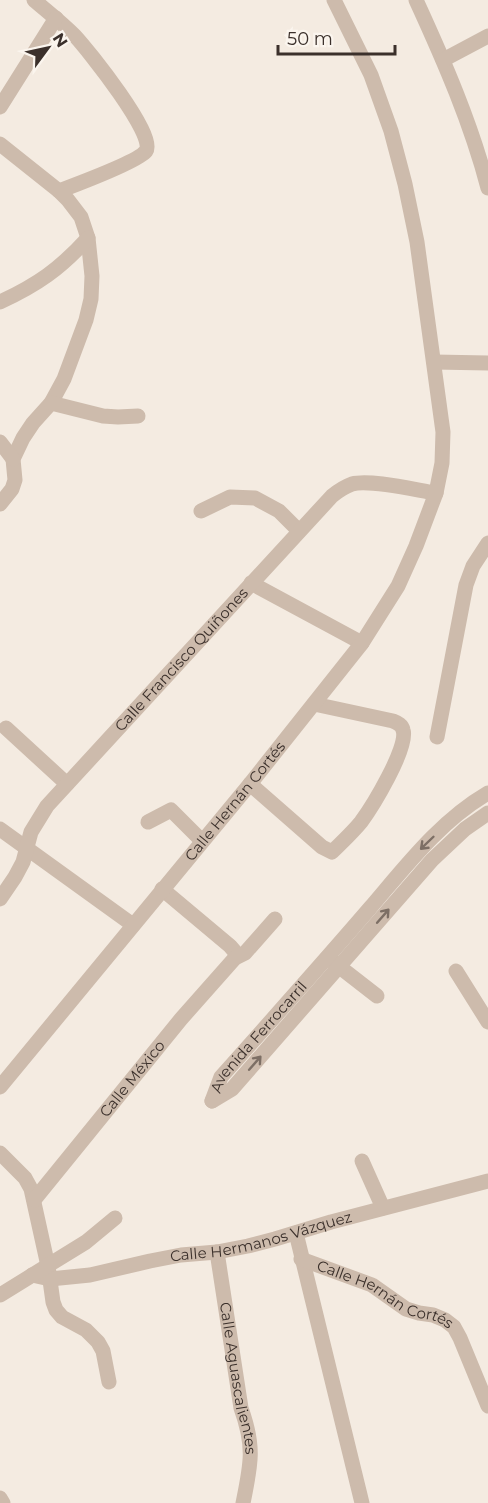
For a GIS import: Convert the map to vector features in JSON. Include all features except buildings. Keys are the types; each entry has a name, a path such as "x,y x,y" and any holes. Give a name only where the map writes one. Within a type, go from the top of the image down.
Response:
{"street":[{"path":"34,0 76,37 92,56 128,106 143,131 148,146 146,152 132,161 59,191"},
{"path":"334,0 371,75 391,131 417,242 434,362 488,363"},
{"path":"416,0 443,60 481,159 488,188"},
{"path":"0,107 56,18"},
{"path":"443,60 488,36"},
{"path":"0,144 59,191 81,217 88,238 92,276 92,299 64,379 51,403 22,438 13,459 15,480 12,489 0,504"},
{"path":"0,302 43,280 62,266 88,238"},
{"name":"Calle Hernán Cortés","path":"0,1087 314,704 362,643 398,586 417,546 436,493 442,463 443,432 434,362"},
{"path":"51,403 103,416 138,416"},
{"path":"0,442 13,459"},
{"name":"Calle Francisco Quiñones","path":"0,899 15,877 28,848 32,832 47,806 332,496 343,488 366,482 436,493"},
{"path":"201,511 230,497 255,498 279,511 299,531"},
{"path":"437,737 466,585 473,566 488,543"},
{"path":"251,583 362,643"},
{"path":"250,784 322,847 332,852 361,821 382,788 398,756 404,737 403,729 399,723 393,721 314,704"},
{"path":"6,728 67,784"},
{"name":"Avenida Ferrocarril","path":"488,793 454,817 420,849 333,961 232,1089 212,1101 221,1077 333,961 432,860 465,829 488,813"},
{"path":"148,822 171,810 202,841"},
{"path":"454,817 465,829"},
{"path":"0,829 133,925"},
{"path":"162,889 230,946 236,953 235,958"},
{"name":"Calle México","path":"34,1200 181,1018 235,958 245,953 275,919"},
{"path":"333,961 377,996"},
{"path":"456,971 488,1022"},
{"path":"0,1153 25,1178 31,1190 49,1272 52,1302 62,1317 86,1330 98,1341 103,1351 109,1382"},
{"path":"362,1161 383,1208"},
{"name":"Calle Hermanos Vázquez","path":"0,1295 32,1275 49,1272 90,1275 160,1259 257,1244 488,1181"},
{"path":"49,1272 115,1218"},
{"path":"296,1233 362,1503"},
{"name":"Calle Aguascalientes","path":"217,1252 241,1408 248,1427 251,1446 251,1464 243,1503"},
{"name":"Calle Hernán Cortés","path":"302,1259 372,1285 406,1309 445,1320 454,1327 460,1338 487,1400"},
{"path":"0,1498 3,1503"}]}
